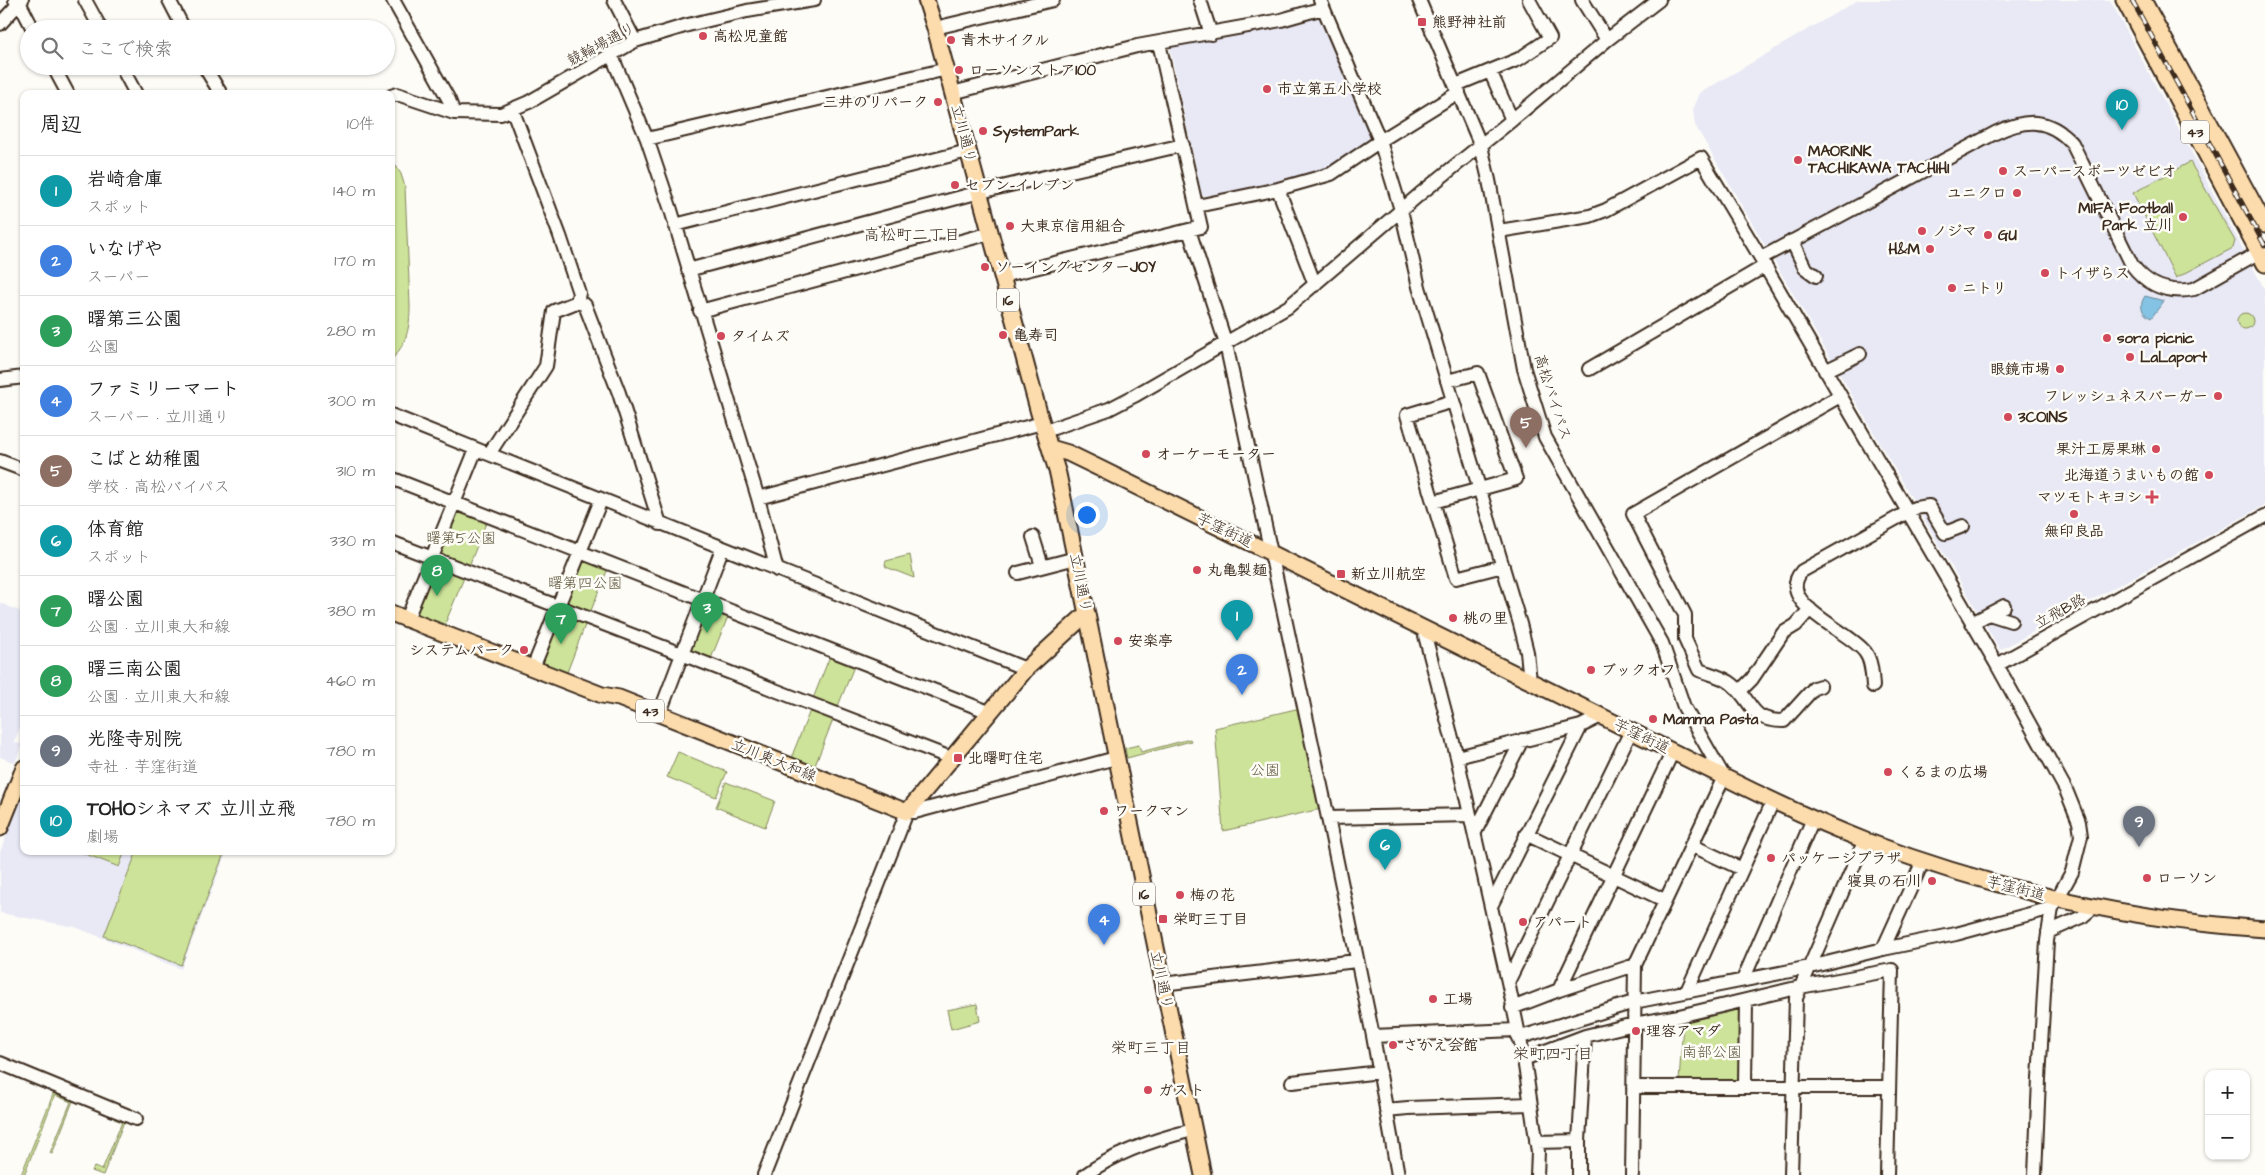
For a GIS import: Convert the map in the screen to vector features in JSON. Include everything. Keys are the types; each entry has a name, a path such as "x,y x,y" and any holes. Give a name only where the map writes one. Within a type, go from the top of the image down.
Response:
{"main road":[{"name":"立川通り","path":"926,0 936,28 1043,427 1051,448 1076,558 1162,984 1203,1175"},
{"name":"43","path":"2124,0 2263,255"},
{"name":"43","path":"2143,0 2265,225"},
{"name":"芋窪街道","path":"1051,448 1082,460 1773,801 1865,840 1922,861 2054,903 2095,906 2158,918 2265,929"},
{"name":"立川東大和線","path":"395,614 602,694 619,698 907,812"},
{"path":"907,812 1026,669 1087,614"},
{"path":"0,828 20,778"}],"street":[{"path":"85,0 96,20"},
{"path":"169,0 179,20"},
{"path":"393,0 449,100 454,113"},
{"path":"614,0 635,41"},
{"name":"競輪場通り","path":"395,95 454,113 501,114 513,110 635,41 688,25 747,11 814,0"},
{"path":"936,28 1053,0"},
{"path":"1200,0 1211,34"},
{"name":"高松バイパス","path":"1420,0 1481,146 1499,231 1524,369 1546,437 1662,642 1684,708 1724,777"},
{"path":"1197,206 1278,189 1331,174 1428,112 1458,89 1490,71 1519,59 1550,38 1529,0"},
{"path":"1582,0 1607,40"},
{"path":"758,498 1109,409 1288,307 1607,40 1659,0"},
{"path":"0,24 19,1 28,20"},
{"path":"952,93 1137,46 1281,20 1321,4 1380,141 1402,210 1419,287 1528,652 1530,682"},
{"path":"1002,276 1201,227 1160,43"},
{"path":"611,54 647,138 675,225 758,498 777,570"},
{"path":"647,138 946,69"},
{"path":"1490,71 1512,120"},
{"path":"58,75 66,90"},
{"path":"126,75 134,90"},
{"path":"209,75 218,90"},
{"path":"513,110 560,236 579,293 578,302"},
{"path":"1589,368 1763,262 1792,241 2015,123 2028,122 2050,126 2063,134 2072,143 2132,265 2141,277 2151,284 2181,292 2194,289 2263,255"},
{"path":"688,270 980,192 1183,145"},
{"path":"675,225 968,151"},
{"path":"1499,231 1590,216 1606,210 1701,158 1996,665 2066,790 2079,822 2081,836 2080,848 2072,872 2054,903 2048,932 2038,1079 2036,1175"},
{"path":"1278,189 1315,285"},
{"path":"1189,230 1226,344 1328,818 1373,1036 1398,1175"},
{"path":"700,311 991,233"},
{"path":"1792,241 1805,268 1816,276"},
{"path":"489,454 546,366 554,311 578,302 586,305 604,352 660,524"},
{"path":"1825,371 1860,354"},
{"path":"1433,502 1516,479 1478,373 1447,381"},
{"path":"0,380 20,378"},
{"path":"1820,686 1814,688 1784,721 1773,721 1760,717 1731,682 1699,670 1686,639 1685,615 1633,514 1840,396"},
{"path":"1453,401 1407,415 1456,578 1502,566"},
{"path":"395,417 1026,669"},
{"path":"407,619 476,449"},
{"path":"0,460 20,468"},
{"path":"395,480 989,712"},
{"path":"533,668 579,553 597,498"},
{"path":"1873,686 1867,654 1859,644 1798,599 1795,587 1798,576 1802,571 1906,512 1929,506 1945,533 1963,526"},
{"name":"立飛B路","path":"1996,665 2265,516"},
{"path":"1033,537 1042,566"},
{"path":"395,544 950,758"},
{"path":"660,715 722,549"},
{"path":"1018,573 1076,558"},
{"path":"1972,623 2004,606"},
{"path":"1740,691 1752,679 1783,633 1796,625 1810,609"},
{"path":"1989,614 2011,620"},
{"path":"1422,628 1475,832 1508,982 1517,1034 1524,1058 1536,1142 1537,1175"},
{"path":"1457,757 1580,726 1601,716"},
{"path":"1491,906 1580,726"},
{"path":"1508,982 1631,731"},
{"path":"1475,832 1522,740"},
{"path":"1559,990 1673,752"},
{"path":"764,1175 907,812 915,812 1116,758"},
{"path":"1632,1175 1635,965 1664,900 1724,777"},
{"path":"1686,991 1773,801"},
{"path":"1328,818 1470,815"},
{"path":"1743,980 1813,819"},
{"path":"1526,834 1664,900"},
{"path":"1792,1175 1796,998 1865,840"},
{"path":"1691,845 1742,869"},
{"path":"1883,949 1922,861"},
{"path":"1373,1036 1517,1034 1634,1002 1810,967 1956,934 2054,903"},
{"path":"2048,932 2082,917 2095,906"},
{"path":"1162,984 1356,961"},
{"path":"1512,1008 1635,965"},
{"path":"1524,1058 1585,1036 1634,1024 1746,1000 1800,986 1892,970 1886,1175"},
{"path":"1745,1087 1746,1000"},
{"path":"1579,1175 1585,1036"},
{"path":"0,1062 136,1118"},
{"path":"1292,1082 1380,1072"},
{"path":"1633,1087 1888,1087"},
{"path":"1386,1110 1530,1104"},
{"path":"1086,1175 1097,1166 1132,1149 1193,1130"},
{"path":"1536,1142 1579,1141"}],"shaded area":[{"path":"1858,0 2110,0 2265,290 2265,505 2000,650 1695,125 1693,110 1700,93"},
{"name":"市立第五小学校","path":"1319,12 1376,135 1336,169 1220,195 1202,196 1169,44"},
{"path":"0,603 20,611 20,728 14,742 20,744 20,750 15,763 0,757"},
{"path":"20,802 20,855 225,855 181,969 75,927 0,913 0,852"}],"green space":[{"name":"MIFA Football Park 立川","path":"2190,162 2235,241 2233,248 2176,278 2133,193"},
{"path":"395,164 401,174 405,187 410,306 407,335 395,355"},
{"path":"2245,313 2253,321 2245,329 2237,321"},
{"name":"曙第5公園","path":"455,505 488,518 467,571 434,558"},
{"name":"曙第四公園","path":"579,554 609,566 588,618 559,607"},
{"path":"910,555 914,578 886,567 886,561"},
{"path":"433,560 466,573 442,631 409,618"},
{"path":"704,604 729,614 710,661 685,651"},
{"path":"558,609 587,620 564,680 534,668"},
{"path":"830,656 855,664 836,711 812,701"},
{"path":"811,708 834,717 814,768 793,760 793,753"},
{"name":"公園","path":"1300,708 1321,809 1223,831 1215,728"},
{"path":"1190,739 1191,741 1127,758 1125,748 1139,745 1141,752"},
{"path":"678,752 727,772 716,797 667,777"},
{"path":"726,782 775,801 765,827 716,807"},
{"path":"88,855 124,855 119,867"},
{"path":"135,855 223,855 181,965 104,936"},
{"path":"977,1004 980,1021 951,1029 947,1010"},
{"name":"南部公園","path":"1743,1009 1742,1082 1679,1082 1683,1022"},
{"path":"54,1092 73,1101 52,1154 50,1153 71,1102 55,1095 24,1175 21,1175"},
{"path":"115,1116 125,1119 103,1175 92,1171 94,1167 102,1170 122,1122 114,1119"}],"water":[{"path":"2145,296 2164,301 2151,318 2145,314 2142,308"}],"railway":[{"path":"2132,0 2265,246"}],"place":[{"name":"熊野神社前","path":"1422,22"},
{"name":"高松児童館","path":"703,36"},
{"name":"青木サイクル","path":"951,40"},
{"name":"ローソンストア100","path":"959,70"},
{"name":"市立第五小学校","path":"1267,89"},
{"name":"三井のリパーク","path":"938,102"},
{"name":"TOHOシネマズ 立川立飛","path":"2122,130"},
{"name":"SystemPark","path":"983,131"},
{"name":"MAORINK TACHIKAWA TACHIHI","path":"1798,160"},
{"name":"スーパースポーツゼビオ","path":"2003,171"},
{"name":"セブン-イレブン","path":"955,185"},
{"name":"ユニクロ","path":"2017,193"},
{"name":"MIFA Football Park 立川","path":"2183,217"},
{"name":"大東京信用組合","path":"1010,226"},
{"name":"ノジマ","path":"1922,231"},
{"name":"GU","path":"1988,235"},
{"name":"H&M","path":"1930,249"},
{"name":"ソーイングセンターJOY","path":"985,267"},
{"name":"トイザらス","path":"2045,273"},
{"name":"ニトリ","path":"1952,288"},
{"name":"亀寿司","path":"1003,335"},
{"name":"タイムズ","path":"721,336"},
{"name":"sora picnic","path":"2107,338"},
{"name":"LaLaport","path":"2130,357"},
{"name":"眼鏡市場","path":"2060,369"},
{"name":"フレッシュネスバーガー","path":"2218,396"},
{"name":"3COINS","path":"2008,417"},
{"name":"こばと幼稚園","path":"1526,448"},
{"name":"果汁工房果琳","path":"2156,449"},
{"name":"オーケーモーター","path":"1146,454"},
{"name":"北海道うまいもの館","path":"2209,475"},
{"name":"マツモトキヨシ","path":"2152,497"},
{"name":"無印良品","path":"2074,514"},
{"name":"丸亀製麺","path":"1197,570"},
{"name":"新立川航空","path":"1341,574"},
{"name":"曙三南公園","path":"437,596"},
{"name":"桃の里","path":"1453,618"},
{"name":"曙第三公園","path":"707,633"},
{"name":"安楽亭","path":"1118,641"},
{"name":"岩崎倉庫","path":"1237,641"},
{"name":"曙公園","path":"561,644"},
{"name":"システムパーク","path":"524,650"},
{"name":"ブックオフ","path":"1591,670"},
{"name":"いなげや","path":"1242,695"},
{"name":"Mamma Pasta","path":"1653,719"},
{"name":"北曙町住宅","path":"958,758"},
{"name":"くるまの広場","path":"1888,772"},
{"name":"ワークマン","path":"1104,811"},
{"name":"光隆寺別院","path":"2139,847"},
{"name":"パッケージプラザ","path":"1771,858"},
{"name":"体育館","path":"1385,870"},
{"name":"ローソン","path":"2147,878"},
{"name":"寝具の石川","path":"1932,881"},
{"name":"梅の花","path":"1180,895"},
{"name":"栄町三丁目","path":"1163,919"},
{"name":"アパート","path":"1523,922"},
{"name":"ファミリーマート","path":"1104,945"},
{"name":"工場","path":"1433,999"},
{"name":"理容アマダ","path":"1636,1031"},
{"name":"さかえ会館","path":"1393,1045"},
{"name":"ガスト","path":"1148,1090"}],"district":[{"name":"高松町二丁目","path":"912,234"},
{"name":"栄町三丁目","path":"1151,1047"},
{"name":"栄町四丁目","path":"1553,1053"}]}
